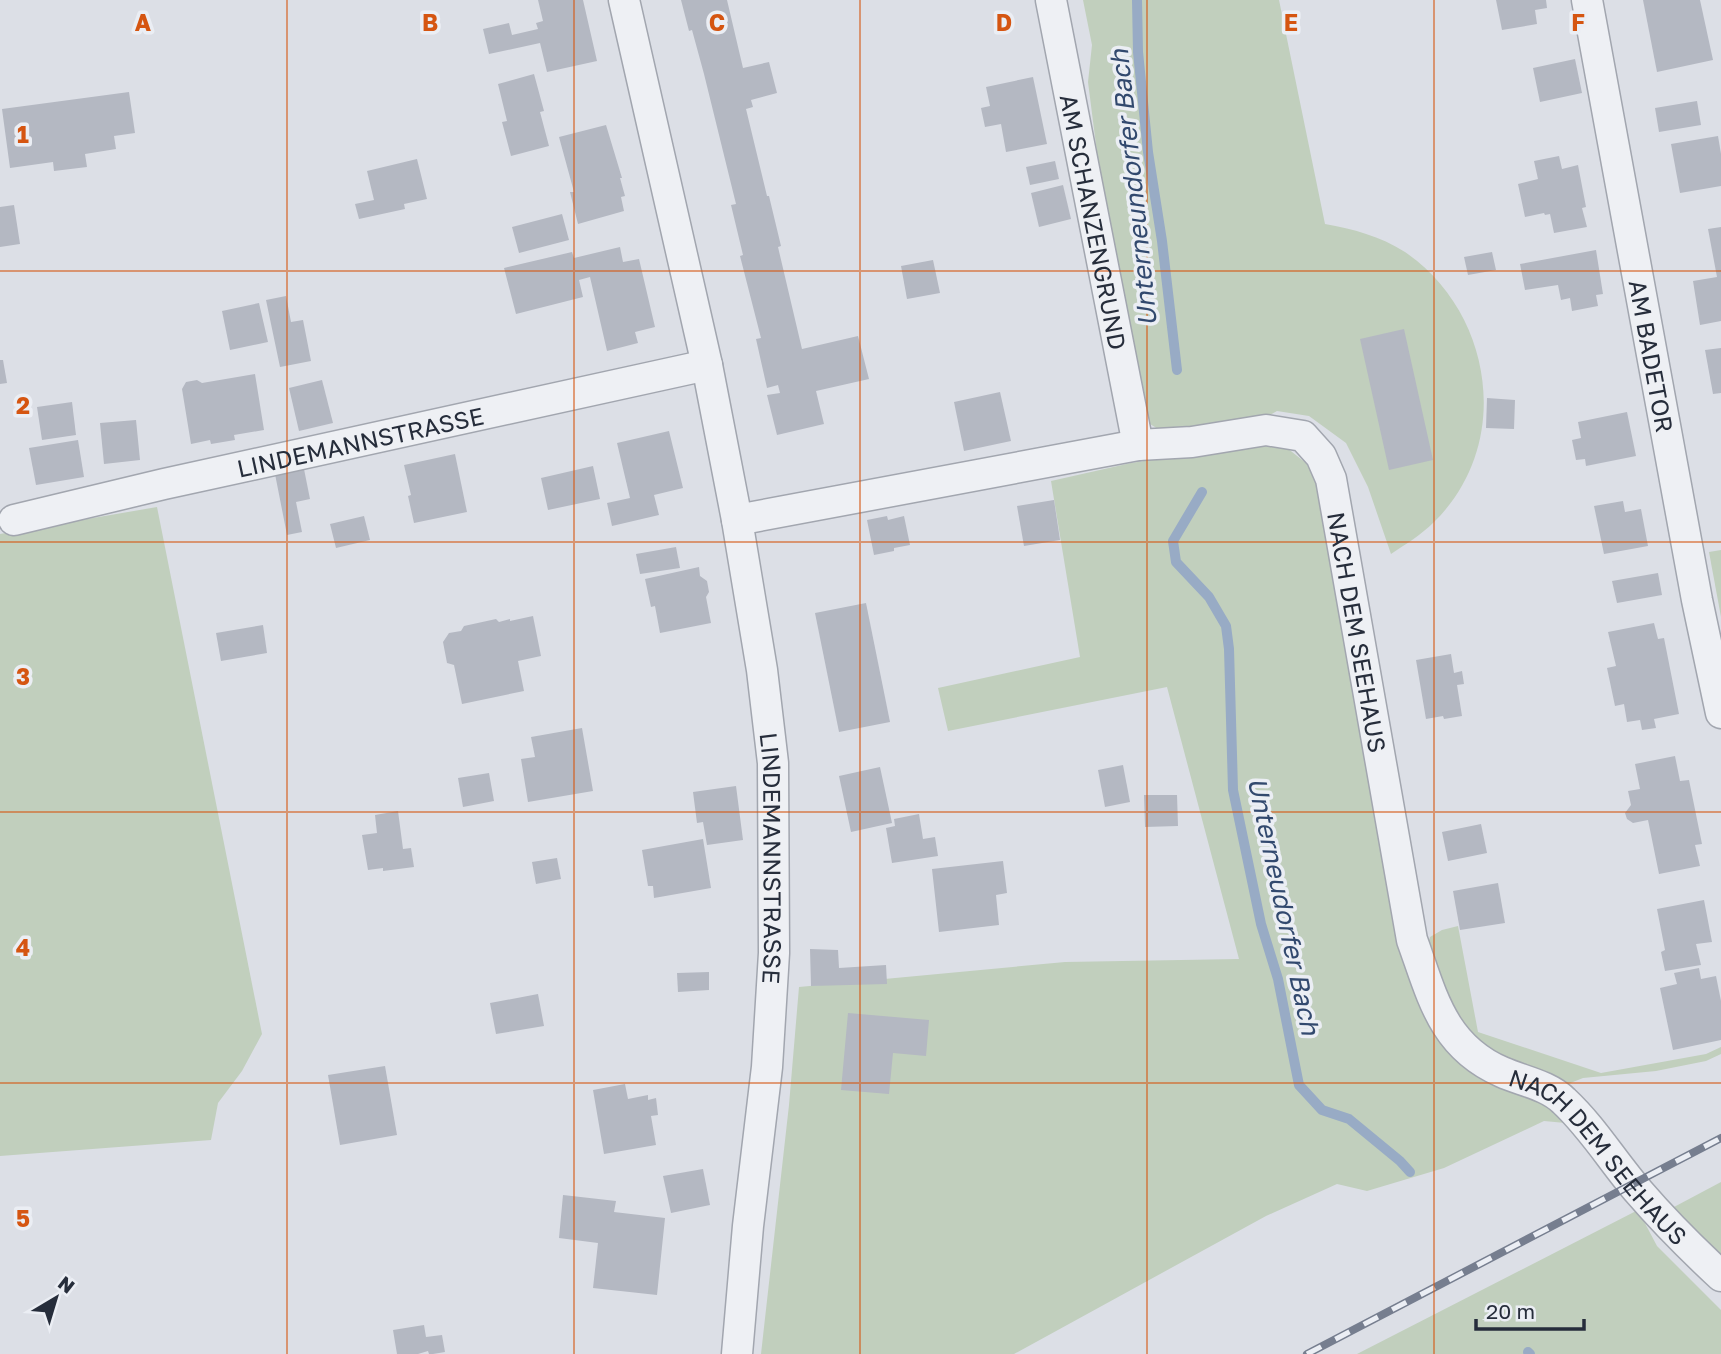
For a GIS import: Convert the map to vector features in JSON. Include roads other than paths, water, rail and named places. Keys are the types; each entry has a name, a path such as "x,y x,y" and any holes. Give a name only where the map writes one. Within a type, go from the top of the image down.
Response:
{"street":[{"name":"LINDEMANNSTRASSE","path":"624,0 707,365 762,670 773,763 774,953 767,1067 748,1226 737,1354"},
{"name":"AM SCHANZENGRUND","path":"1051,0 1138,444"},
{"name":"AM BADETOR","path":"1587,0 1697,600 1721,713"},
{"name":"LINDEMANNSTRASSE","path":"14,520 178,481 707,365"},
{"name":"NACH DEM SEEHAUS","path":"737,520 1138,444 1192,442 1266,430 1303,436 1321,456 1331,479 1412,940 1439,1013 1454,1037 1473,1055 1499,1071 1551,1091 1563,1099 1596,1135 1638,1191 1721,1276"}],"waterway":[{"name":"Unterneundorfer Bach","path":"1137,0 1138,52 1148,152 1162,241 1177,370"},
{"name":"Unterneudorfer Bach","path":"1202,492 1173,541 1176,562 1209,597 1226,626 1233,790 1261,924 1278,979 1299,1085 1322,1110 1349,1119 1410,1172"}],"railway":[{"path":"1307,1354 1721,1138"}]}
